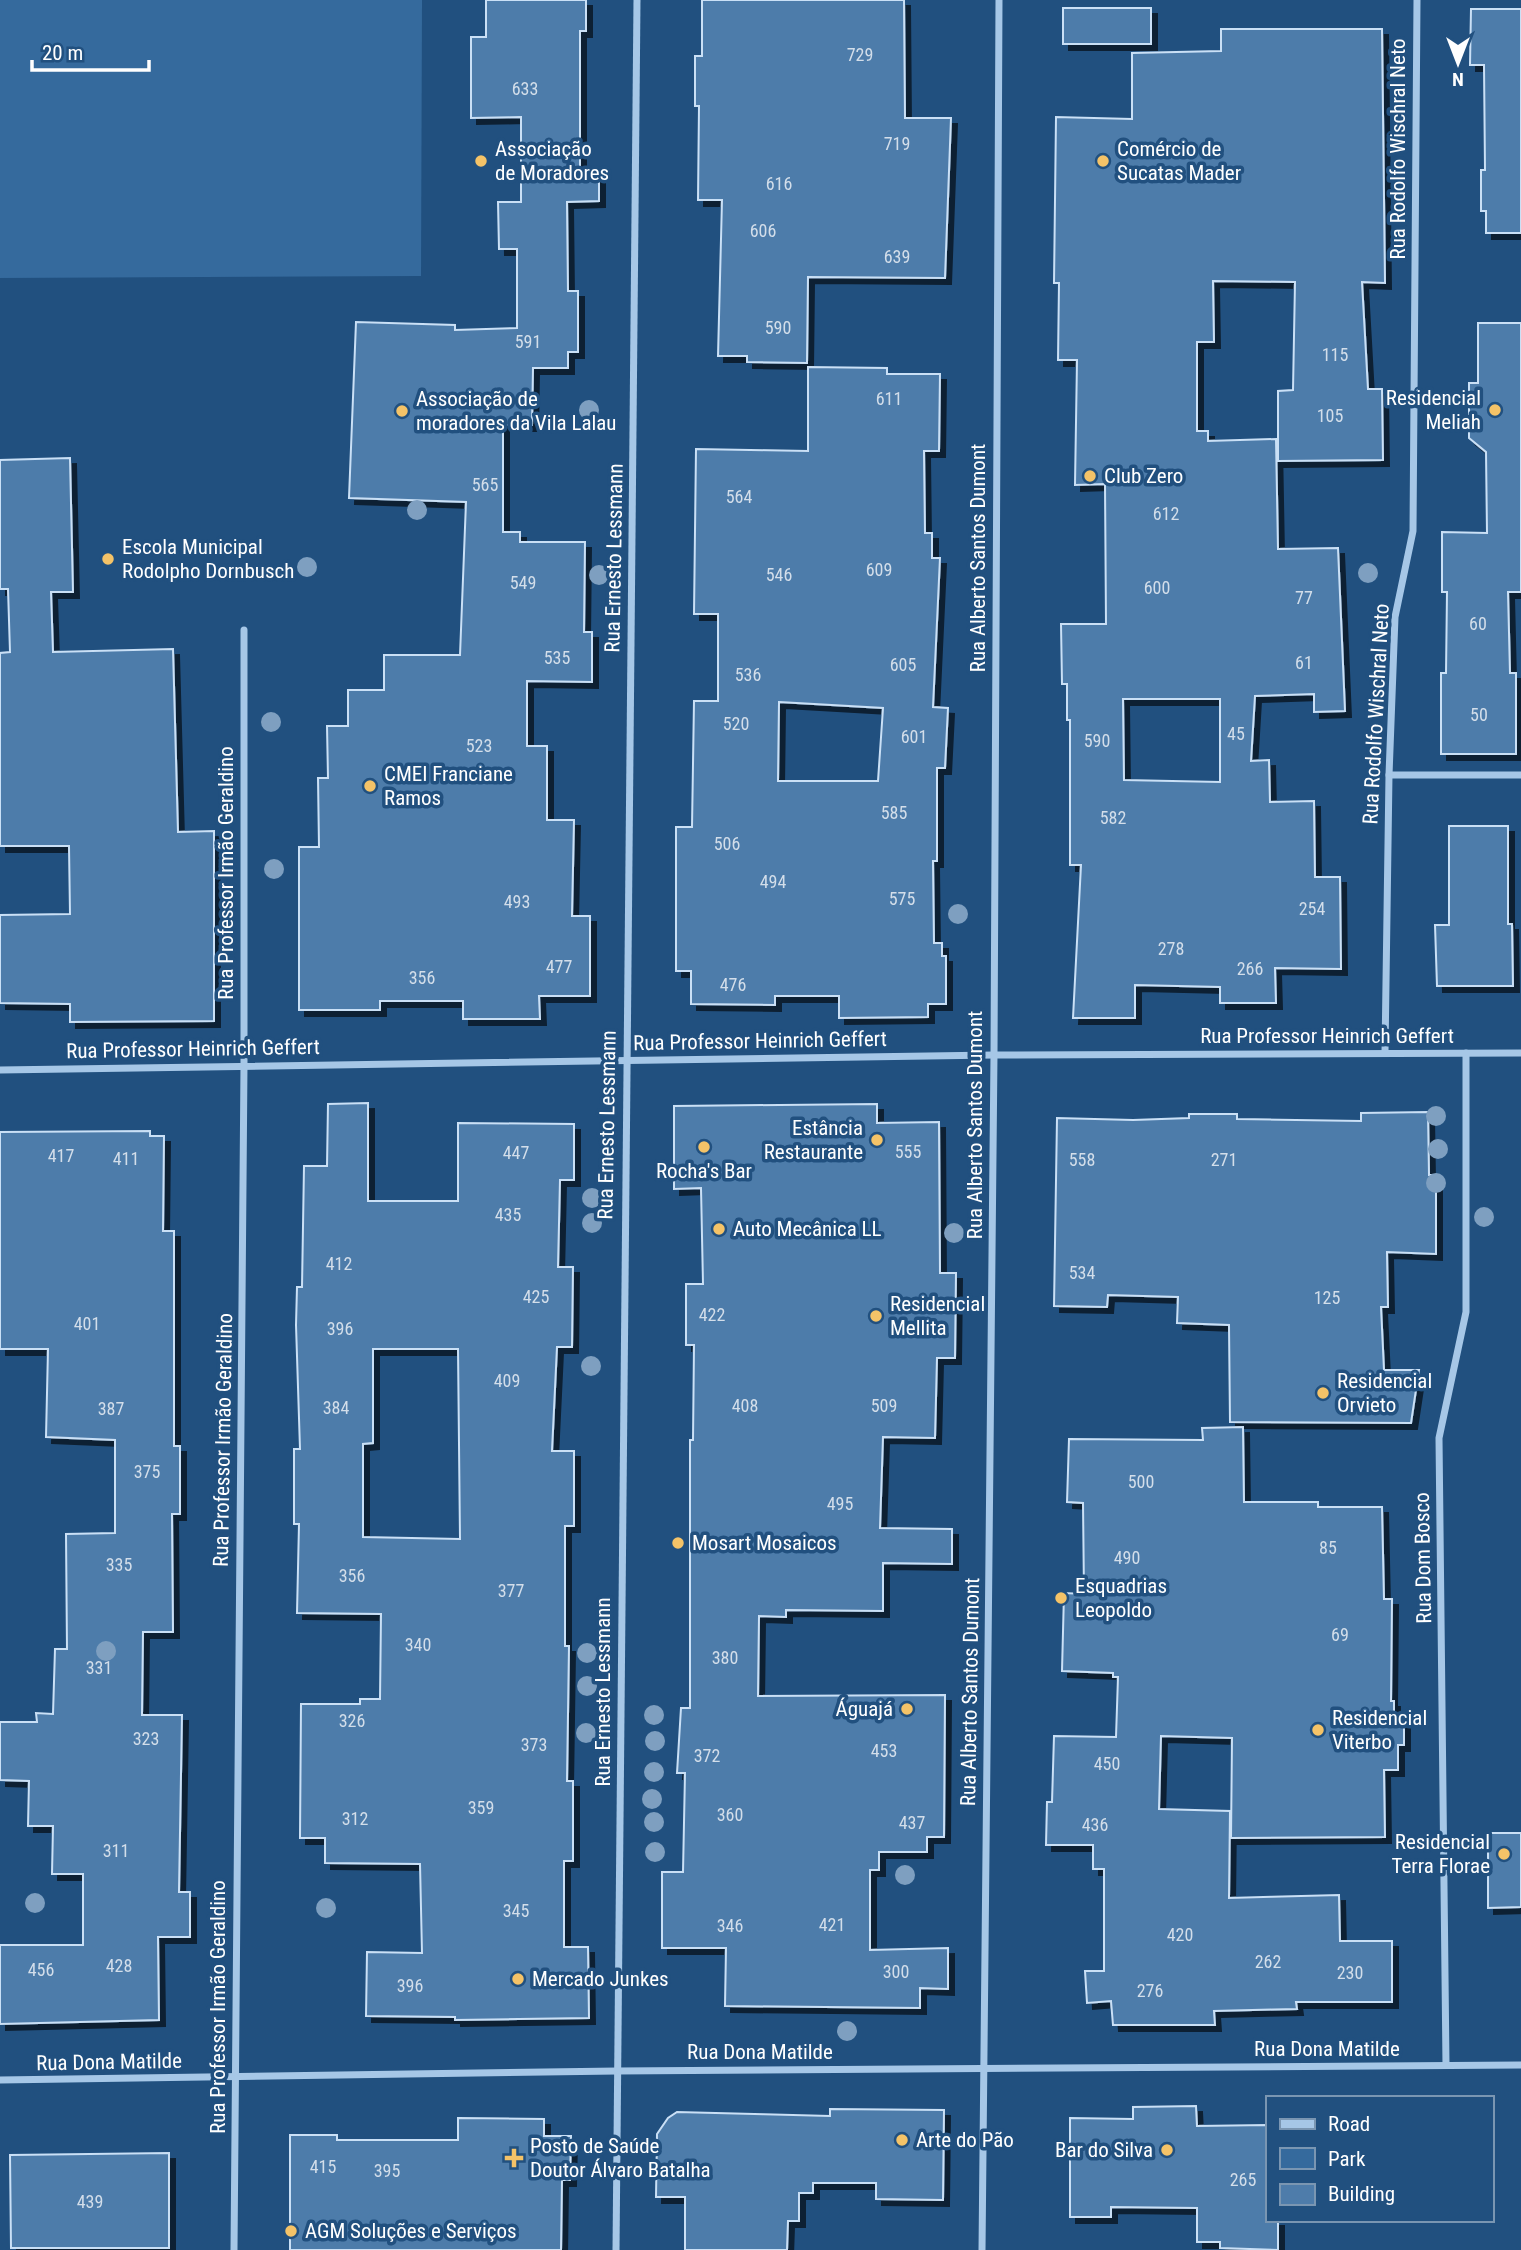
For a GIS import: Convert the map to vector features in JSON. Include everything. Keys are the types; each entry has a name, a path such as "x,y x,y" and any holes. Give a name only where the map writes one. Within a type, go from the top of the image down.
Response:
{"street":[{"name":"Rua Ernesto Lessmann","path":"616,2250 637,0"},
{"name":"Rua Alberto Santos Dumont","path":"982,2250 994,1055 999,0"},
{"name":"Rua Rodolfo Wischral Neto","path":"1385,1052 1389,775 1395,617 1413,531 1417,0"},
{"name":"Rua Professor Irmão Geraldino","path":"234,2250 244,1065 244,630"},
{"path":"1389,775 1521,775"},
{"name":"Rua Professor Heinrich Geffert","path":"0,1070 994,1055 1521,1053"},
{"name":"Rua Dom Bosco","path":"1447,2065 1439,1438 1466,1312 1466,1054"},
{"name":"Rua Dona Matilde","path":"0,2080 617,2070 1521,2064"}],"green space":[{"path":"0,0 422,0 421,276 0,278"}],"building":[{"path":"486,0 586,0 586,31 580,31 580,170 599,170 599,201 567,202 568,291 578,291 578,352 568,352 568,368 533,368 532,425 503,425 503,532 520,532 520,542 585,542 584,632 592,632 592,682 527,681 527,746 547,746 547,820 574,820 572,916 590,916 590,996 539,996 540,1019 463,1019 463,1001 380,1001 380,1010 299,1010 299,847 319,847 318,778 328,778 327,726 348,726 348,690 384,690 384,655 460,655 466,502 349,498 356,322 455,325 455,330 517,328 517,249 499,249 498,202 521,202 521,117 471,118 471,37 486,37"},
{"path":"702,0 904,0 905,118 951,118 945,278 808,277 807,363 747,362 747,356 718,356 722,200 698,200 699,106 695,106 695,56 702,56"},
{"path":"1063,8 1151,8 1151,44 1063,44"},
{"path":"1471,9 1521,9 1521,233 1486,233 1486,211 1481,211 1481,170 1485,170 1484,65 1470,65"},
{"path":"1221,29 1382,29 1385,283 1362,282 1368,389 1382,389 1383,460 1278,461 1278,391 1293,390 1295,282 1213,281 1214,342 1197,342 1197,431 1208,431 1208,441 1276,439 1278,549 1338,548 1345,711 1314,712 1314,694 1255,696 1251,761 1269,760 1270,802 1314,801 1315,877 1340,877 1341,969 1275,968 1276,1003 1220,1003 1220,987 1135,985 1135,1018 1073,1018 1081,865 1070,865 1070,720 1067,720 1067,684 1062,684 1061,624 1106,624 1105,484 1075,485 1077,360 1058,360 1059,283 1054,283 1056,117 1132,119 1132,53 1221,51","holes":["1123,699 1220,699 1220,782 1124,780"]},
{"path":"1478,323 1521,323 1521,592 1508,592 1510,673 1516,673 1516,754 1441,754 1441,673 1446,673 1447,592 1442,592 1442,532 1487,533 1486,452 1469,438 1469,383 1478,383"},
{"path":"808,367 887,368 887,374 940,374 939,451 924,451 925,533 932,533 932,558 940,558 933,707 948,708 945,768 937,768 937,861 933,861 934,943 942,943 942,956 946,956 946,1004 928,1004 928,1017 839,1018 839,996 775,996 775,1005 691,1004 691,971 676,971 676,827 692,827 694,701 718,701 718,614 694,614 696,449 808,451","holes":["779,702 883,708 878,781 778,781"]},
{"path":"70,458 73,592 51,592 53,652 173,649 178,832 214,831 214,1021 70,1022 70,1004 0,1003 0,915 70,914 69,846 0,846 0,653 10,652 8,589 0,589 0,460"},
{"path":"1449,826 1508,826 1508,924 1512,924 1513,986 1437,986 1435,925 1449,925"},
{"path":"368,1103 368,1201 458,1201 458,1123 574,1124 574,1180 560,1180 558,1267 573,1267 572,1347 557,1347 552,1451 574,1451 574,1526 565,1526 565,1646 569,1646 567,1781 573,1781 573,1861 564,1861 564,1947 588,1947 589,2018 455,2020 455,2017 366,2016 367,1952 422,1953 420,1864 325,1863 325,1838 300,1838 301,1704 360,1704 360,1699 380,1699 381,1614 297,1613 299,1524 294,1524 294,1449 300,1449 296,1325 297,1287 302,1287 304,1166 327,1166 328,1104","holes":["373,1349 458,1349 460,1539 363,1537 363,1444 373,1443"]},
{"path":"877,1104 877,1123 939,1122 940,1273 956,1273 955,1358 937,1358 935,1438 883,1437 880,1528 952,1529 952,1564 883,1563 883,1611 786,1610 786,1617 759,1616 758,1696 945,1695 944,1837 927,1837 927,1852 879,1852 879,1870 870,1870 870,1950 948,1948 948,1989 920,1988 920,2008 725,2006 726,1948 662,1948 662,1872 683,1872 685,1773 677,1773 681,1708 690,1708 690,1440 693,1440 694,1345 686,1345 686,1284 703,1284 701,1188 674,1189 674,1106"},
{"path":"1428,1112 1429,1175 1436,1175 1436,1254 1387,1252 1388,1307 1381,1307 1384,1370 1419,1370 1411,1423 1230,1422 1229,1325 1177,1323 1178,1297 1108,1295 1107,1307 1054,1306 1057,1118 1133,1120 1189,1118 1189,1114 1237,1114 1237,1119 1361,1121 1361,1113"},
{"path":"150,1131 150,1136 164,1136 163,1231 174,1231 174,1446 180,1446 180,1514 172,1514 173,1632 143,1632 142,1715 182,1715 179,1892 190,1892 190,1937 158,1937 159,2020 0,2024 0,1945 83,1945 83,1874 52,1874 53,1826 28,1826 29,1781 0,1780 0,1722 37,1722 36,1713 53,1714 55,1649 67,1649 66,1534 115,1533 115,1440 46,1437 48,1349 0,1349 0,1132"},
{"path":"1243,1427 1244,1502 1318,1502 1318,1507 1382,1507 1384,1599 1392,1599 1391,1701 1394,1701 1394,1714 1404,1714 1404,1745 1398,1745 1398,1770 1384,1770 1385,1837 1231,1838 1232,1738 1161,1736 1159,1809 1230,1811 1229,1898 1339,1895 1340,1941 1392,1941 1392,2002 1296,2002 1297,2009 1214,2011 1215,2025 1113,2025 1111,2001 1087,2003 1085,1971 1104,1971 1104,1869 1093,1869 1093,1845 1046,1845 1047,1802 1052,1802 1054,1736 1116,1737 1118,1677 1113,1677 1113,1673 1062,1671 1064,1593 1084,1594 1083,1503 1067,1502 1069,1439 1203,1440 1202,1428"},
{"name":"Residencial Terra Florae","path":"1488,1833 1521,1833 1521,1907 1488,1908"},
{"path":"1196,2106 1197,2126 1266,2125 1266,2222 1278,2222 1278,2250 1220,2248 1220,2242 1197,2242 1197,2208 1111,2207 1111,2217 1070,2217 1070,2118 1133,2119 1133,2107"},
{"path":"830,2109 944,2110 943,2200 876,2199 876,2183 813,2183 813,2193 799,2193 799,2221 788,2221 787,2250 685,2250 685,2197 656,2197 657,2134 668,2118 677,2112 830,2116"},
{"path":"458,2118 544,2119 544,2136 571,2136 570,2180 562,2180 561,2250 290,2250 290,2135 337,2135 337,2140 458,2140"},
{"path":"169,2153 169,2248 11,2248 10,2155"}],"place":[{"name":"Associação de Moradores","path":"481,161"},
{"name":"Comércio de Sucatas Mader","path":"1103,161"},
{"name":"Residencial Meliah","path":"1495,410"},
{"name":"Associação de moradores da Vila Lalau","path":"402,411"},
{"name":"Club Zero","path":"1090,476"},
{"name":"Escola Municipal Rodolpho Dornbusch","path":"108,559"},
{"name":"CMEI Franciane Ramos","path":"370,786"},
{"name":"Estância Restaurante","path":"877,1140"},
{"name":"Rocha's Bar","path":"704,1147"},
{"name":"Auto Mecânica LL","path":"719,1229"},
{"name":"Residencial Mellita","path":"876,1316"},
{"name":"Residencial Orvieto","path":"1323,1393"},
{"name":"Mosart Mosaicos","path":"678,1543"},
{"name":"Esquadrias Leopoldo","path":"1061,1598"},
{"name":"Águajá","path":"907,1709"},
{"name":"Residencial Viterbo","path":"1318,1730"},
{"name":"Residencial Terra Florae","path":"1504,1854"},
{"name":"Mercado Junkes","path":"518,1979"},
{"name":"Arte do Pão","path":"902,2140"},
{"name":"Bar do Silva","path":"1167,2150"},
{"name":"Posto de Saúde Doutor Álvaro Batalha","path":"514,2158"},
{"name":"AGM Soluções e Serviços","path":"291,2231"}]}
